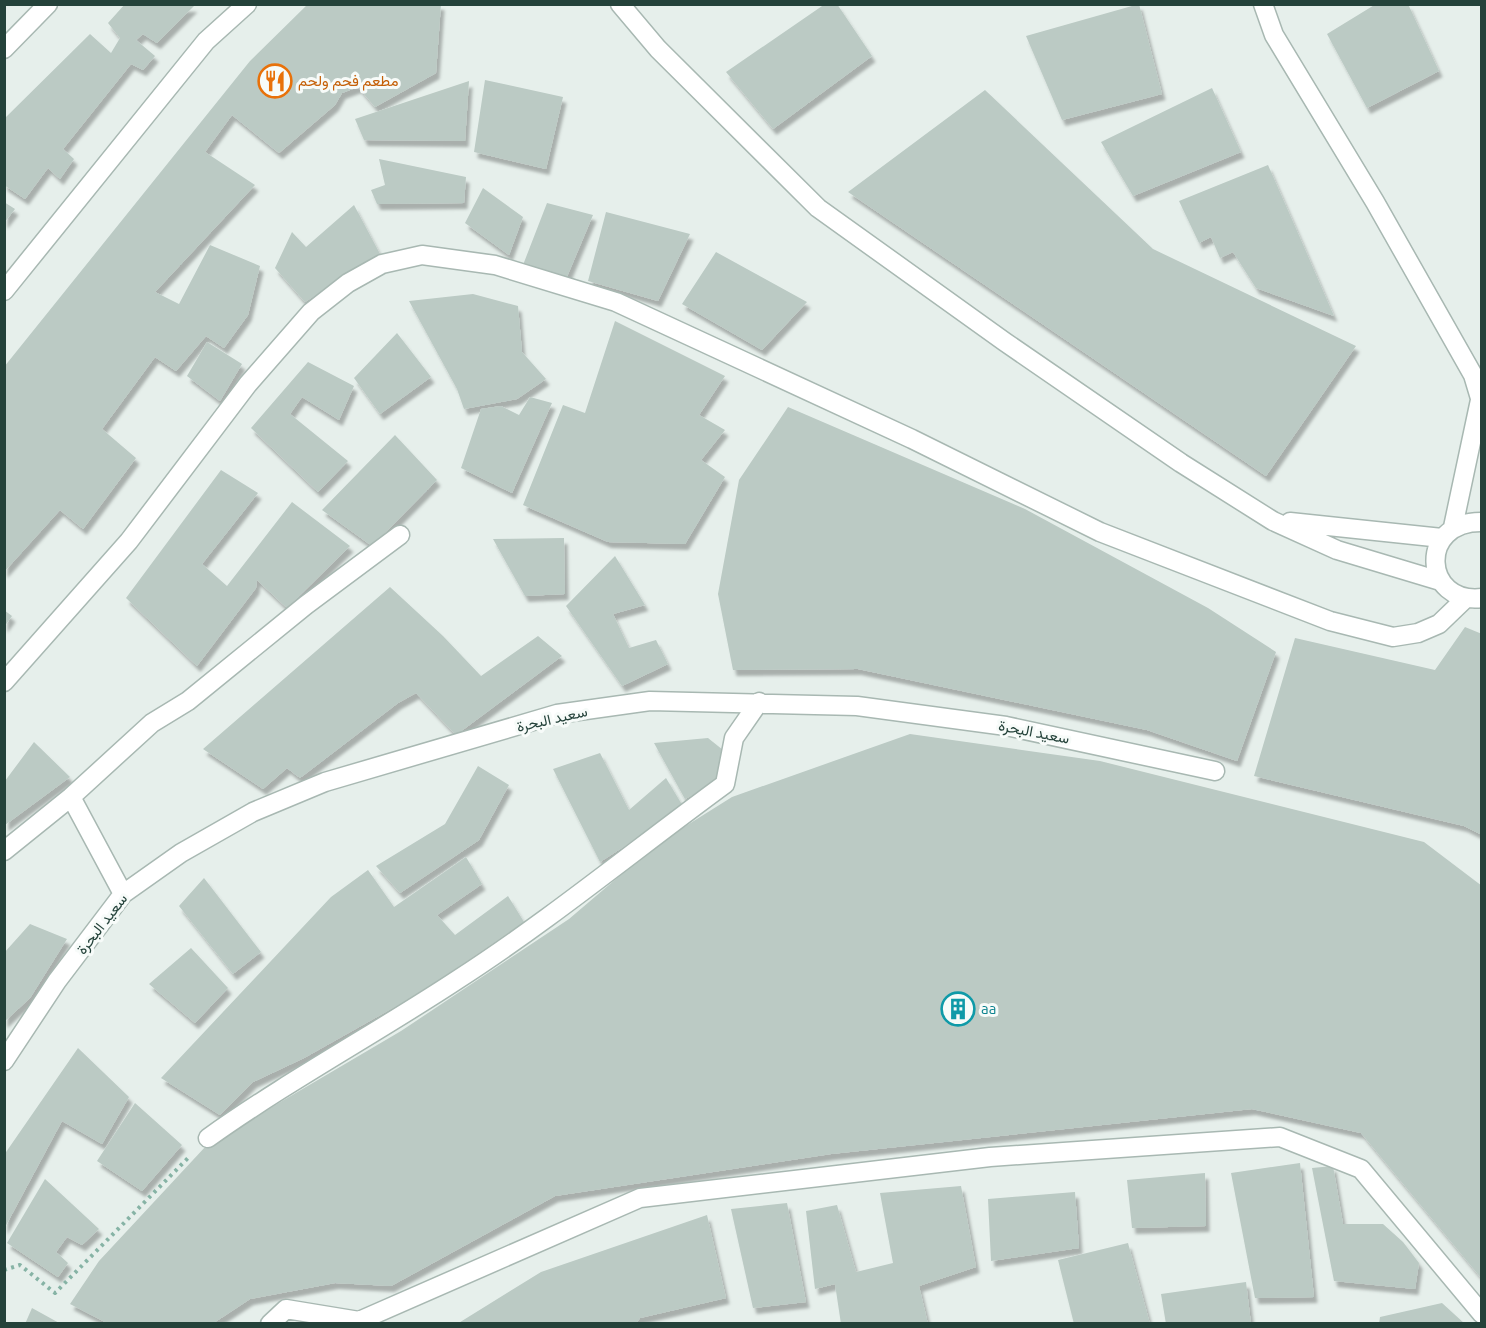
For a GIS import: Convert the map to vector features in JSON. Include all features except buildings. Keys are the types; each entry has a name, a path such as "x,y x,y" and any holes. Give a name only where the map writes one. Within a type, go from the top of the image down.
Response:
{"street":[{"path":"4,49 48,4"},
{"path":"4,291 206,41 248,4"},
{"path":"620,4 658,49 818,208 1171,456 1273,521 1337,550 1440,581 1451,592 1473,598"},
{"path":"1263,4 1274,35 1375,202 1473,375 1480,397 1447,532 1436,552 1436,567 1440,581"},
{"path":"4,682 129,541 248,384 311,312 348,283 382,264 422,255 495,265 616,303 912,439 1100,532 1330,621 1393,637 1418,633 1439,624 1473,598"},
{"path":"1273,521 1447,532 1467,522 1482,522"},
{"path":"4,851 71,797 152,723 188,700 306,605 400,535"},
{"name":"سعيد البحرة","path":"4,1061 57,981 123,894 181,853 253,812 325,782 557,714 650,701 857,706 1006,726 1215,771"},
{"path":"208,1138 266,1097 335,1058 460,978 725,784 734,738 759,702"},
{"path":"71,797 123,894"},
{"path":"270,1323 286,1309 359,1321 640,1198 990,1157 1280,1137 1361,1169 1482,1314"}],"path":[{"path":"4,1270 20,1265 55,1293 208,1138"}],"place":[{"name":"مطعم فحم ولحم","path":"275,81"},
{"name":"aa","path":"958,1009"}]}
